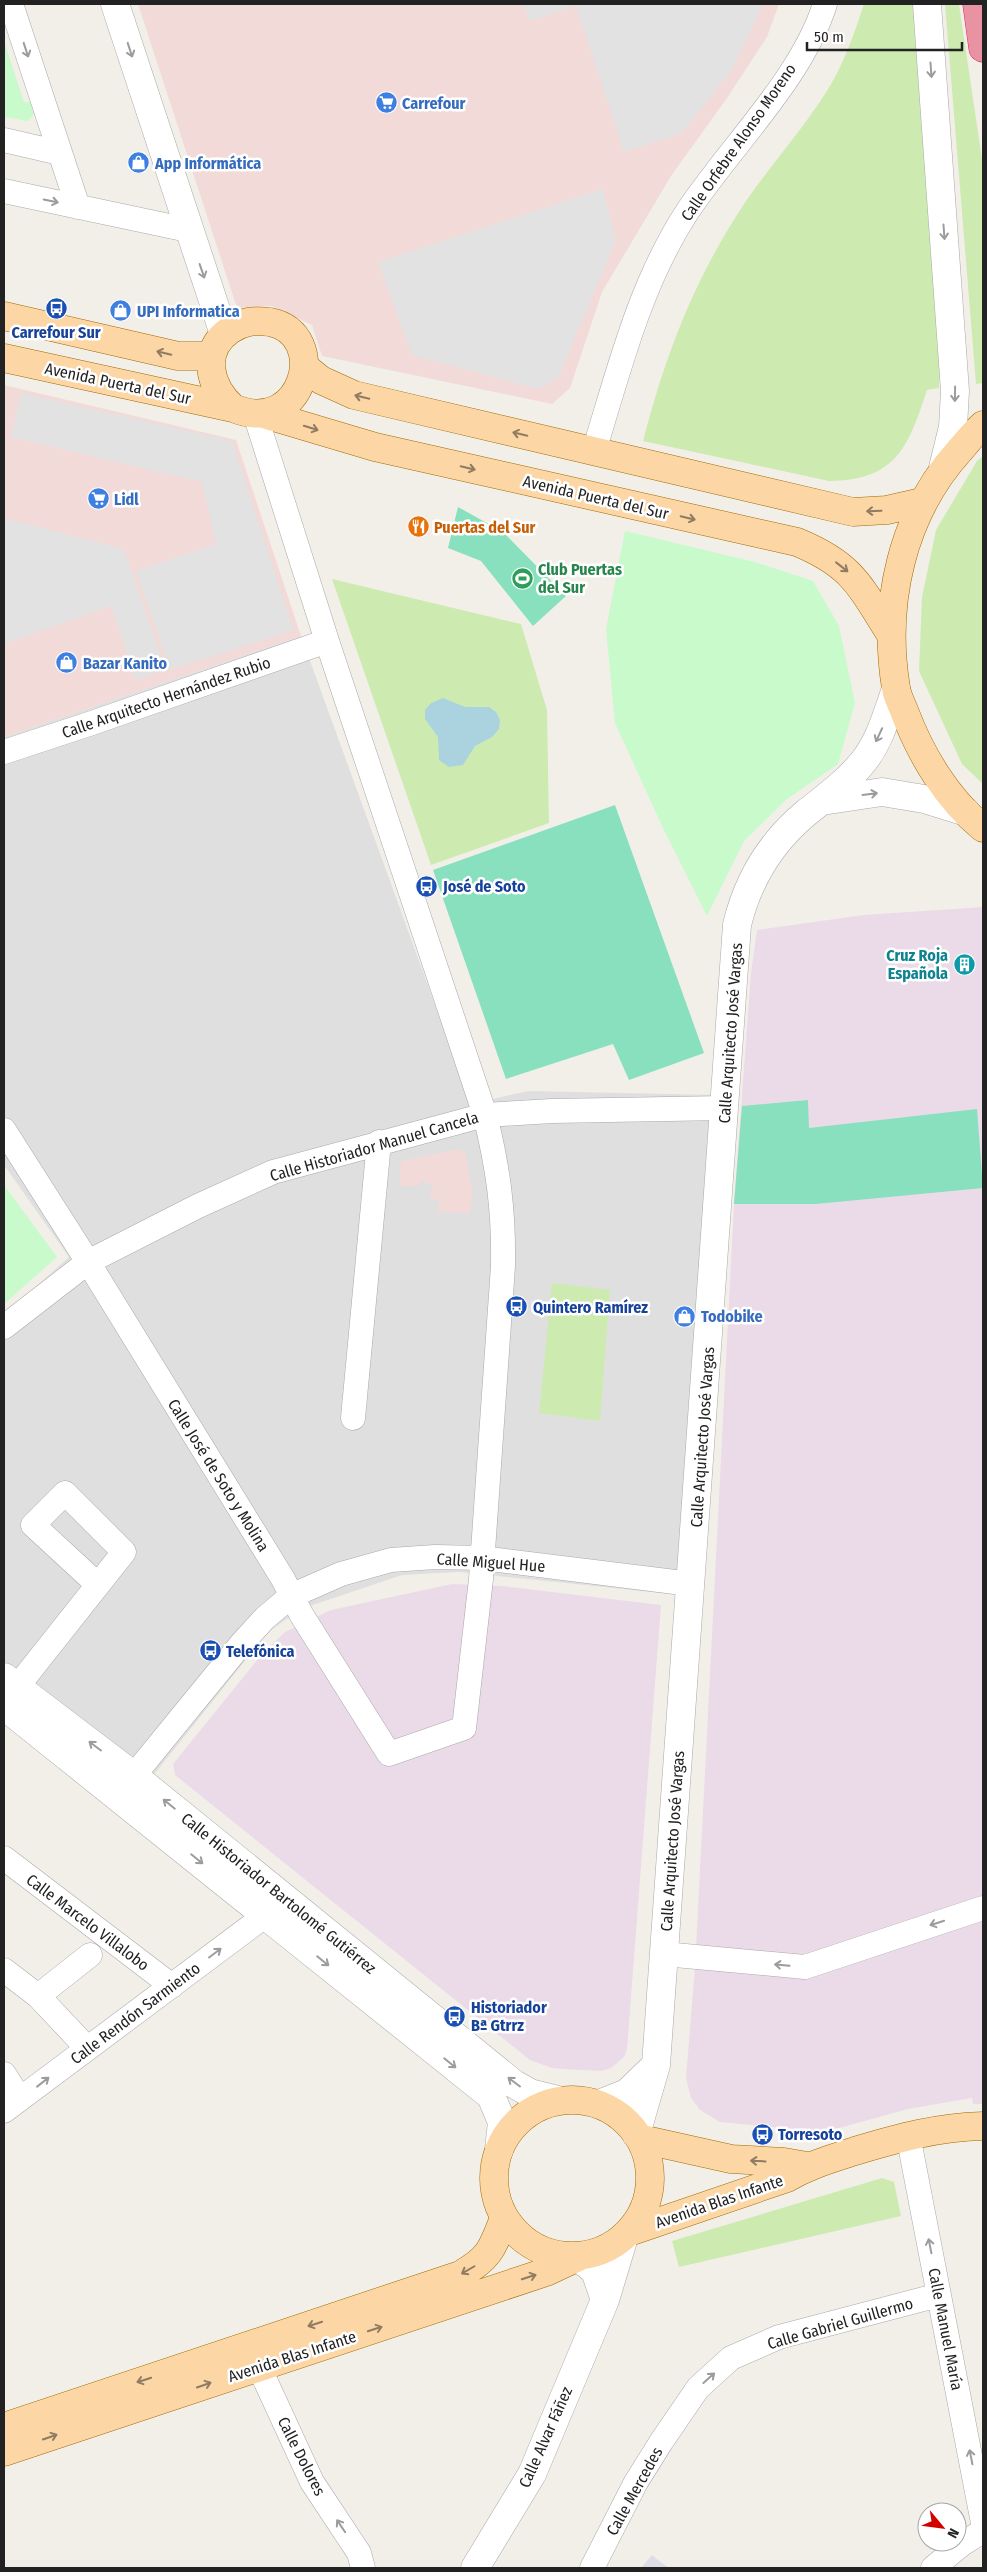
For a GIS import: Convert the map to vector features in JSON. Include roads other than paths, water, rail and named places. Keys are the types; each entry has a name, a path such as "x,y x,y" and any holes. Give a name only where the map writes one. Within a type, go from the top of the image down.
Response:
{"highway":[{"path":"977,4 983,48"}],"main road":[{"path":"4,316 178,356 218,345 239,324 257,320 275,324 290,333 298,343 305,367 297,393 288,403 251,412"},
{"name":"Avenida Puerta del Sur","path":"218,345 211,369 214,384 221,397 251,412"},
{"name":"Avenida Puerta del Sur","path":"4,358 251,412 375,447 797,542 820,552 844,568 858,582 891,635"},
{"path":"305,367 321,380 354,395 854,512 887,510 922,502"},
{"path":"974,820 917,744 896,689 891,635 894,589 904,544 922,502 943,468 983,425"},
{"path":"579,2099 599,2104 623,2118 638,2136 649,2158 651,2176 649,2193 644,2209 627,2234 603,2250 578,2257 545,2252 521,2238 504,2218 495,2196 494,2173 499,2150 512,2127 533,2110 558,2100 579,2099"},
{"name":"Avenida Blas Infante","path":"627,2234 787,2178 806,2166 908,2135 955,2127 983,2126"},
{"name":"Avenida Blas Infante","path":"638,2136 731,2159 784,2162 806,2166"},
{"name":"Avenida Blas Infante","path":"4,2427 460,2275 480,2263 493,2247 504,2218"},
{"name":"Avenida Blas Infante","path":"4,2452 546,2272 578,2257"}],"street":[{"path":"11,4 78,207"},
{"path":"115,4 188,230 218,345"},
{"name":"Calle Orfebre Alonso Moreno","path":"594,451 629,336 654,275 686,213 775,95 806,45 825,4"},
{"path":"926,4 956,391 953,427 943,468"},
{"path":"4,140 60,153"},
{"path":"4,191 188,230"},
{"path":"251,412 485,1114 499,1176 504,1220 482,1558"},
{"name":"Calle Arquitecto Hernández Rubio","path":"4,752 92,724 327,641"},
{"name":"Calle Arquitecto José Vargas","path":"638,2136 656,2065 737,924 743,900 753,876 768,851 789,828 822,801 864,762 879,736 896,689"},
{"path":"822,801 882,792 924,799 974,820"},
{"name":"Calle Historiador Manuel Cancela","path":"4,1326 88,1262 198,1206 273,1172 485,1114 725,1108"},
{"name":"Calle José de Soto y Molina","path":"4,1130 88,1262 389,1754 464,1728 482,1558"},
{"path":"353,1418 378,1142"},
{"name":"Calle Miguel Hue","path":"126,1786 242,1642 265,1618 291,1596 341,1574 391,1560 482,1558 691,1584"},
{"path":"8,1690 97,1584"},
{"name":"Calle Historiador Bartolomé Gutiérrez","path":"8,1690 126,1786 514,2084 530,2094 558,2100"},
{"name":"Calle Historiador Bartolomé Gutiérrez","path":"126,1786 266,1915 491,2096 502,2122 499,2150"},
{"name":"Calle Marcelo Villalobo","path":"4,1858 172,1986"},
{"name":"Calle Arquitecto José Vargas","path":"664,1954 805,1967 983,1908"},
{"name":"Calle Rendón Sarmiento","path":"12,2105 266,1915"},
{"path":"38,1996 90,1955"},
{"path":"4,1970 38,1996 87,2048"},
{"path":"599,2104 627,2093 656,2065"},
{"path":"4,2074 12,2105"},
{"name":"Calle Manuel María","path":"908,2135 983,2522"},
{"name":"Calle Alvar Fáñez","path":"475,2568 532,2474 605,2300 627,2234"},
{"path":"578,2257 595,2271 605,2300"},
{"name":"Calle Gabriel Guillermo","path":"680,2416 698,2388 731,2358 779,2338 939,2295"},
{"name":"Calle Dolores","path":"258,2367 312,2482 359,2553 363,2568"},
{"name":"Calle Mercedes","path":"592,2568 636,2482 680,2416"},
{"path":"933,2568 962,2544 983,2532"}],"water":[{"path":"443,698 465,707 489,707 496,712 500,720 499,729 492,737 475,746 463,765 449,767 439,760 438,737 425,719 425,710 431,703"}],"place":[{"name":"Carrefour","path":"386,103"},
{"name":"App Informática","path":"139,163"},
{"name":"Carrefour Sur","path":"56,308"},
{"name":"UPI Informatica","path":"121,311"},
{"name":"Lidl","path":"98,499"},
{"name":"Puertas del Sur","path":"418,527"},
{"name":"Club Puertas del Sur","path":"522,578"},
{"name":"Bazar Kanito","path":"67,663"},
{"name":"José de Soto","path":"427,886"},
{"name":"Cruz Roja Española","path":"964,964"},
{"name":"Quintero Ramírez","path":"517,1307"},
{"name":"Todobike","path":"685,1316"},
{"name":"Telefónica","path":"210,1651"},
{"name":"Historiador Bª Gtrrz","path":"455,2016"},
{"name":"Torresoto","path":"762,2134"}]}
